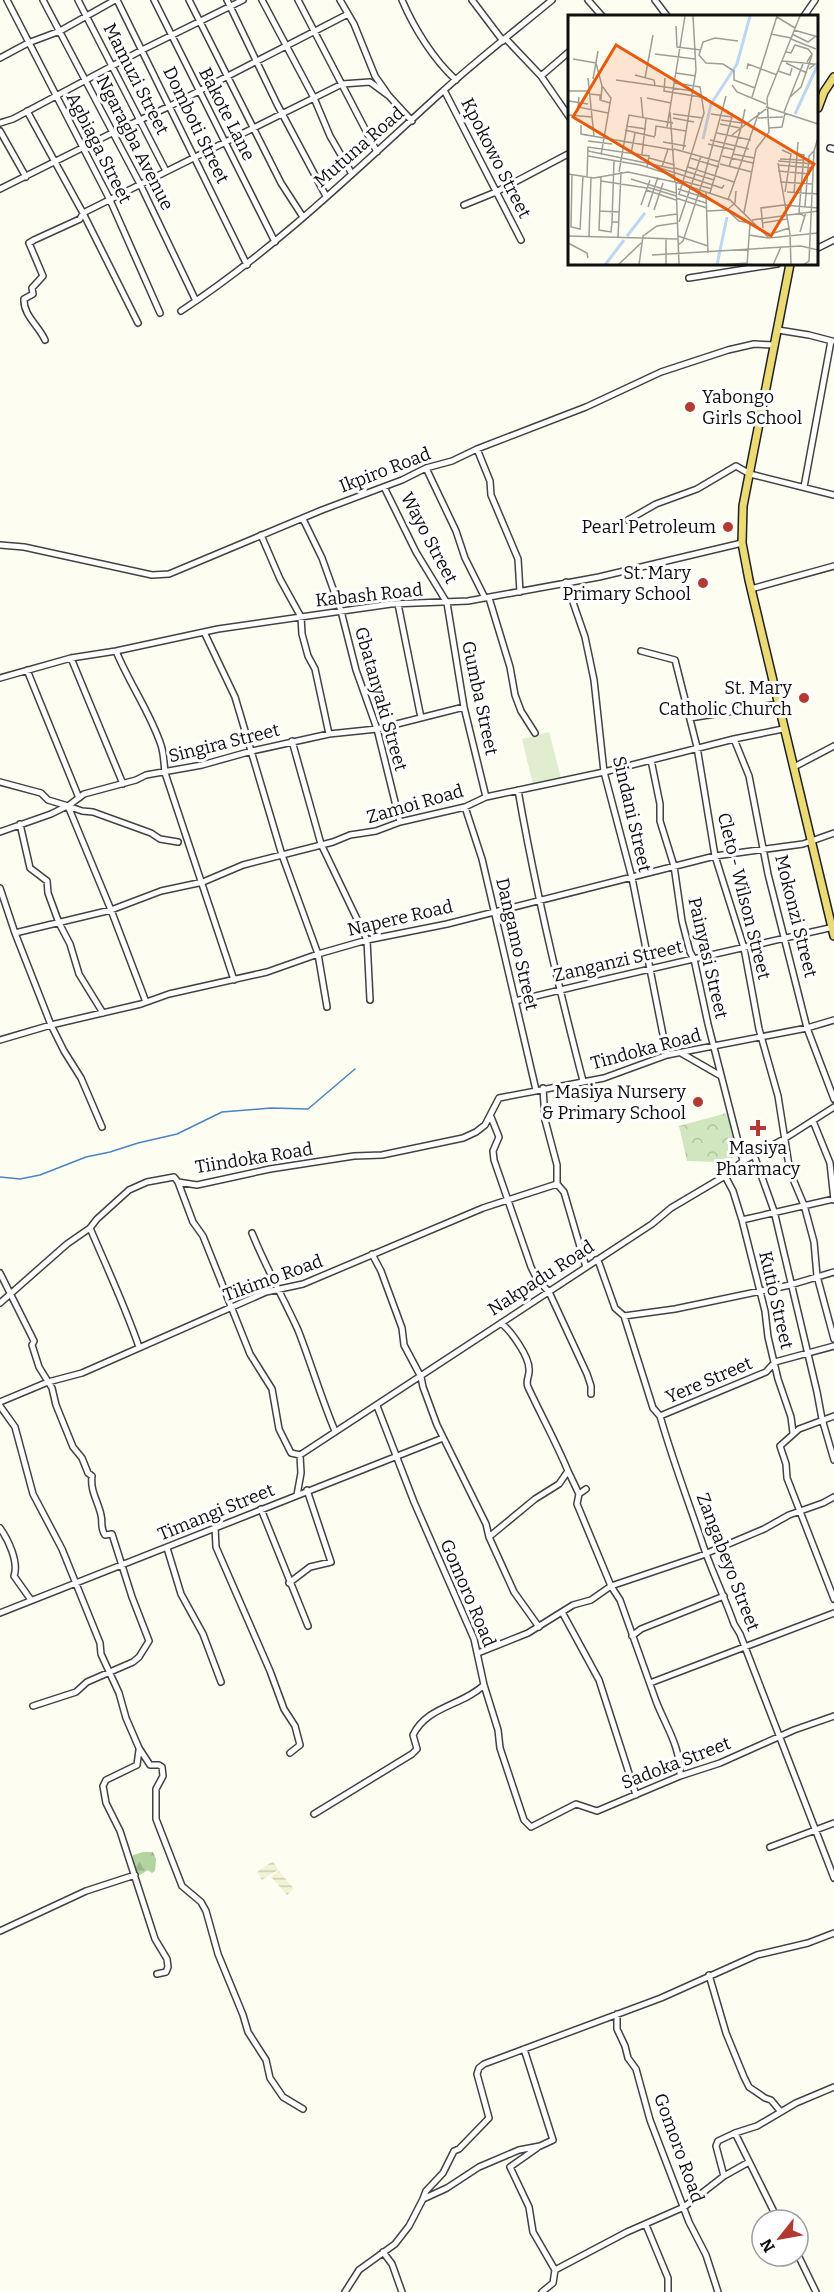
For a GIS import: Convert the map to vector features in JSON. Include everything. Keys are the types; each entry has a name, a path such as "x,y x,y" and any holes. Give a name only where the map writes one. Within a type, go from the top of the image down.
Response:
{"main road":[{"path":"819,104 834,76"},
{"path":"790,266 744,506 742,543 783,729 834,936"}],"street":[{"name":"Agbiaga Street","path":"7,0 110,200 160,313"},
{"name":"Ngaragba Avenue","path":"44,0 140,184 196,301"},
{"name":"Mamuzi Street","path":"78,0 166,171"},
{"path":"0,58 28,43 60,31 116,0"},
{"name":"Domboti Street","path":"116,0 247,265"},
{"name":"Bakote Lane","path":"154,0 275,242"},
{"path":"189,0 282,183 303,217"},
{"path":"227,0 326,196"},
{"path":"0,123 243,0"},
{"path":"262,0 314,98 330,136 352,174"},
{"path":"298,0 377,152"},
{"path":"340,0 375,76 389,96 412,121"},
{"path":"402,0 429,49 456,80"},
{"path":"472,0 505,40 541,76 568,115"},
{"name":"Mutuna Road","path":"181,311 247,265 275,242 444,90 552,0"},
{"path":"588,0 601,15"},
{"path":"655,0 666,15"},
{"path":"805,15 813,1"},
{"path":"0,189 228,77 348,14"},
{"path":"541,76 568,53"},
{"path":"45,340 24,304 24,299 33,294 32,288 43,276 29,243 80,219 83,213 140,184 342,84 369,82 389,96"},
{"name":"Kpokowo Street","path":"444,90 521,240"},
{"path":"27,111 83,213 138,323"},
{"path":"0,131 26,177"},
{"path":"464,205 496,192 568,154"},
{"path":"819,248 834,240"},
{"path":"689,278 764,266"},
{"path":"778,330 809,334 832,341 804,487"},
{"name":"Ikpiro Road","path":"0,544 35,549 152,575 182,570 261,535 384,487 426,468 452,461 586,407 660,372 728,350 754,344 775,345"},
{"path":"477,449 490,481 491,495 518,559 520,592"},
{"path":"628,520 656,504 698,489 736,466 750,474 834,495"},
{"path":"426,468 487,598 510,667 515,695 521,711 536,733"},
{"name":"Wayo Street","path":"384,487 416,552 447,603"},
{"name":"Gbatanyaki Street","path":"303,519 322,558 340,611 356,670 377,729 400,822"},
{"path":"261,535 280,579 301,617 302,634 308,656 315,669 329,734"},
{"name":"Kabash Road","path":"0,678 71,658 204,632 398,604 447,603 487,598 599,577 742,543"},
{"path":"752,589 834,566"},
{"name":"Sindani Street","path":"566,582 585,637 594,680 604,772 632,878 667,1055"},
{"name":"Gumba Street","path":"447,603 464,707 486,797"},
{"path":"398,604 421,718"},
{"path":"204,632 235,697 282,855 318,954 327,1007"},
{"path":"116,651 161,746 165,773 234,980"},
{"name":"Cleto - Wilson Street","path":"641,651 675,660 697,747 716,856 744,948 761,1036 778,1096 790,1172 804,1205 814,1242 817,1276 834,1338"},
{"path":"71,658 123,784"},
{"path":"27,670 79,798"},
{"path":"690,718 778,704"},
{"name":"Singira Street","path":"0,832 51,814 68,806 84,794 123,784 146,775 165,773 292,741 377,729 464,707"},
{"name":"Zamoi Road","path":"15,933 111,910 161,891 202,882 224,872 351,835 376,831 400,822 465,807 486,797 604,772 697,747 783,729"},
{"name":"Mokonzi Street","path":"734,739 749,776 768,874 807,1028 834,1099"},
{"path":"292,741 321,844 367,940 370,1000"},
{"path":"794,767 834,746"},
{"name":"Painyasi Street","path":"651,760 660,804 660,821 674,866 682,921 694,959 743,1161"},
{"path":"0,782 41,792 55,803 93,812 151,833 160,839 178,842"},
{"path":"518,790 529,853 559,990 583,1081"},
{"path":"68,806 146,1002"},
{"name":"Dangamo Street","path":"465,807 482,859 515,1001 540,1089 545,1120 557,1165 557,1184 564,1192 586,1267"},
{"path":"20,824 30,868 46,881 48,893 70,944 79,974 103,1013"},
{"name":"Napere Road","path":"0,1040 169,994 267,972 367,940 540,901 716,856 811,842 834,833"},
{"path":"0,888 51,1025 64,1052 81,1078 102,1127"},
{"name":"Zanganzi Street","path":"515,1001 600,979 649,970 833,927"},
{"name":"Tindoka Road","path":"540,1089 604,1078 667,1055 807,1028 834,1020"},
{"path":"680,1052 721,1076"},
{"name":"Tiindoka Road","path":"0,1303 90,1228 129,1190 147,1182 174,1177 178,1182 197,1185 270,1169 354,1156 382,1155 463,1138 476,1132 491,1117 499,1098 540,1089"},
{"name":"Nakpadu Road","path":"300,1455 652,1224 671,1208 725,1176 743,1161 784,1139 834,1107"},
{"path":"491,1117 499,1137 493,1151 494,1160 531,1267 537,1279 549,1292 587,1374 591,1394"},
{"path":"742,1220 834,1200 832,1162 813,1121"},
{"path":"754,1155 774,1214 822,1419 834,1460"},
{"name":"Kutio Street","path":"725,1176 733,1191 742,1220 760,1291 778,1379 791,1418 793,1433"},
{"path":"178,1182 193,1222 203,1236 250,1354 272,1389 279,1429 291,1453 300,1455 301,1473 297,1495"},
{"name":"Tikimo Road","path":"0,1402 48,1382 82,1373 176,1333 202,1319 279,1288 313,1280 508,1198 557,1184"},
{"path":"90,1228 140,1347"},
{"path":"252,1233 269,1276 279,1288 299,1333 335,1431"},
{"path":"372,1254 381,1271 402,1328 404,1345 421,1377 443,1438 486,1524 489,1537 514,1592 539,1627"},
{"name":"Zangabeyo Street","path":"596,1260 615,1308 624,1316 636,1359 649,1390 653,1408 660,1416 680,1482 694,1513 707,1554 834,1878"},
{"path":"624,1316 675,1309 790,1285 834,1272"},
{"path":"0,1273 34,1341 32,1346 39,1367 48,1382 73,1447 92,1476 91,1488 102,1517 102,1530 105,1535 112,1534 149,1641 140,1657 133,1662 87,1682 76,1692 33,1706"},
{"path":"510,1318 511,1331"},
{"path":"501,1323 511,1331 529,1365 526,1383 543,1413 577,1487 579,1494 577,1504 611,1586 620,1600 680,1757 680,1776"},
{"name":"Yere Street","path":"660,1416 766,1372 775,1362 834,1346"},
{"name":"Gomoro Road","path":"377,1406 414,1503 474,1639 484,1685 498,1730 500,1748 524,1820 531,1827"},
{"path":"0,1407 15,1427 33,1494 62,1549 139,1748 150,1765 162,1767 163,1776 156,1789 156,1819 182,1886 201,1902 206,1911 215,1945 248,2032 266,2060 268,2073 283,2097 303,2109"},
{"path":"834,1416 822,1419 793,1433 780,1446 786,1464 787,1478 834,1599"},
{"name":"Timangi Street","path":"0,1613 76,1585 215,1527 261,1509 278,1505 307,1490 443,1438"},
{"path":"489,1537 535,1499 559,1484 568,1471"},
{"path":"577,1487 585,1489 579,1494"},
{"path":"289,1582 310,1567 331,1562 307,1490"},
{"path":"478,1653 539,1627 573,1605 591,1600 611,1586 707,1554 834,1497"},
{"path":"261,1509 308,1626"},
{"path":"215,1527 216,1547 222,1563 270,1671 284,1709 295,1726 300,1745 290,1753"},
{"path":"0,1528 13,1556 16,1571 14,1576 31,1600"},
{"path":"167,1548 181,1594 203,1634 221,1682"},
{"path":"632,1636 641,1629 724,1596"},
{"path":"562,1612 599,1680 636,1795"},
{"path":"650,1683 834,1612"},
{"path":"314,1814 412,1754 417,1749 413,1735 417,1726 437,1709 476,1693 484,1685"},
{"name":"Sadoka Street","path":"531,1827 576,1804 597,1811 834,1716"},
{"path":"139,1748 137,1765 106,1780 103,1786 106,1803 120,1831 155,1939 167,1959 168,1967 165,1972 157,1974"},
{"path":"770,1847 814,1829 834,1824"},
{"path":"0,1931 86,1891 135,1875"},
{"path":"345,2292 359,2270 395,2244 409,2226 426,2191 443,2173 454,2151 459,2149 489,2118 477,2074 479,2068 661,1998 757,1955 834,1933"},
{"path":"709,1975 726,2033 744,2077 749,2086 771,2100 781,2112"},
{"name":"Gomoro Road","path":"617,2014 617,2029 626,2046 628,2058 636,2069 650,2121 706,2255 718,2292"},
{"path":"524,2049 553,2140 540,2146 510,2167 529,2207 533,2232 555,2270 553,2283 542,2292"},
{"path":"723,2176 716,2146 718,2141 757,2126 796,2103 834,2087"},
{"path":"735,2133 772,2208"},
{"path":"423,2199 479,2167 519,2150 540,2146"},
{"path":"555,2270 627,2232 684,2207 723,2176 749,2162"},
{"path":"646,2225 668,2278 668,2292"},
{"path":"384,2252 392,2264 402,2292"},
{"path":"804,2268 816,2292"}],"green space":[{"path":"549,732 561,778 533,785 522,739"},
{"path":"727,1113 738,1156 718,1162 687,1161 679,1126"},
{"path":"153,1852 156,1859 155,1871 152,1873 148,1870 140,1875 133,1866 132,1858 133,1855"},
{"path":"273,1861 278,1870 262,1880 257,1872"},
{"path":"279,1871 294,1889 287,1895 271,1877"}],"waterway":[{"path":"0,1177 20,1179 40,1175 86,1157 177,1134 222,1112 271,1108 308,1109 355,1069"}],"place":[{"name":"Yabongo Girls School","path":"690,407"},
{"name":"Pearl Petroleum","path":"728,527"},
{"name":"St. Mary Primary School","path":"703,583"},
{"name":"St. Mary Catholic Church","path":"804,698"},
{"name":"Masiya Nursery & Primary School","path":"698,1102"},
{"name":"Masiya Pharmacy","path":"758,1128"}]}
